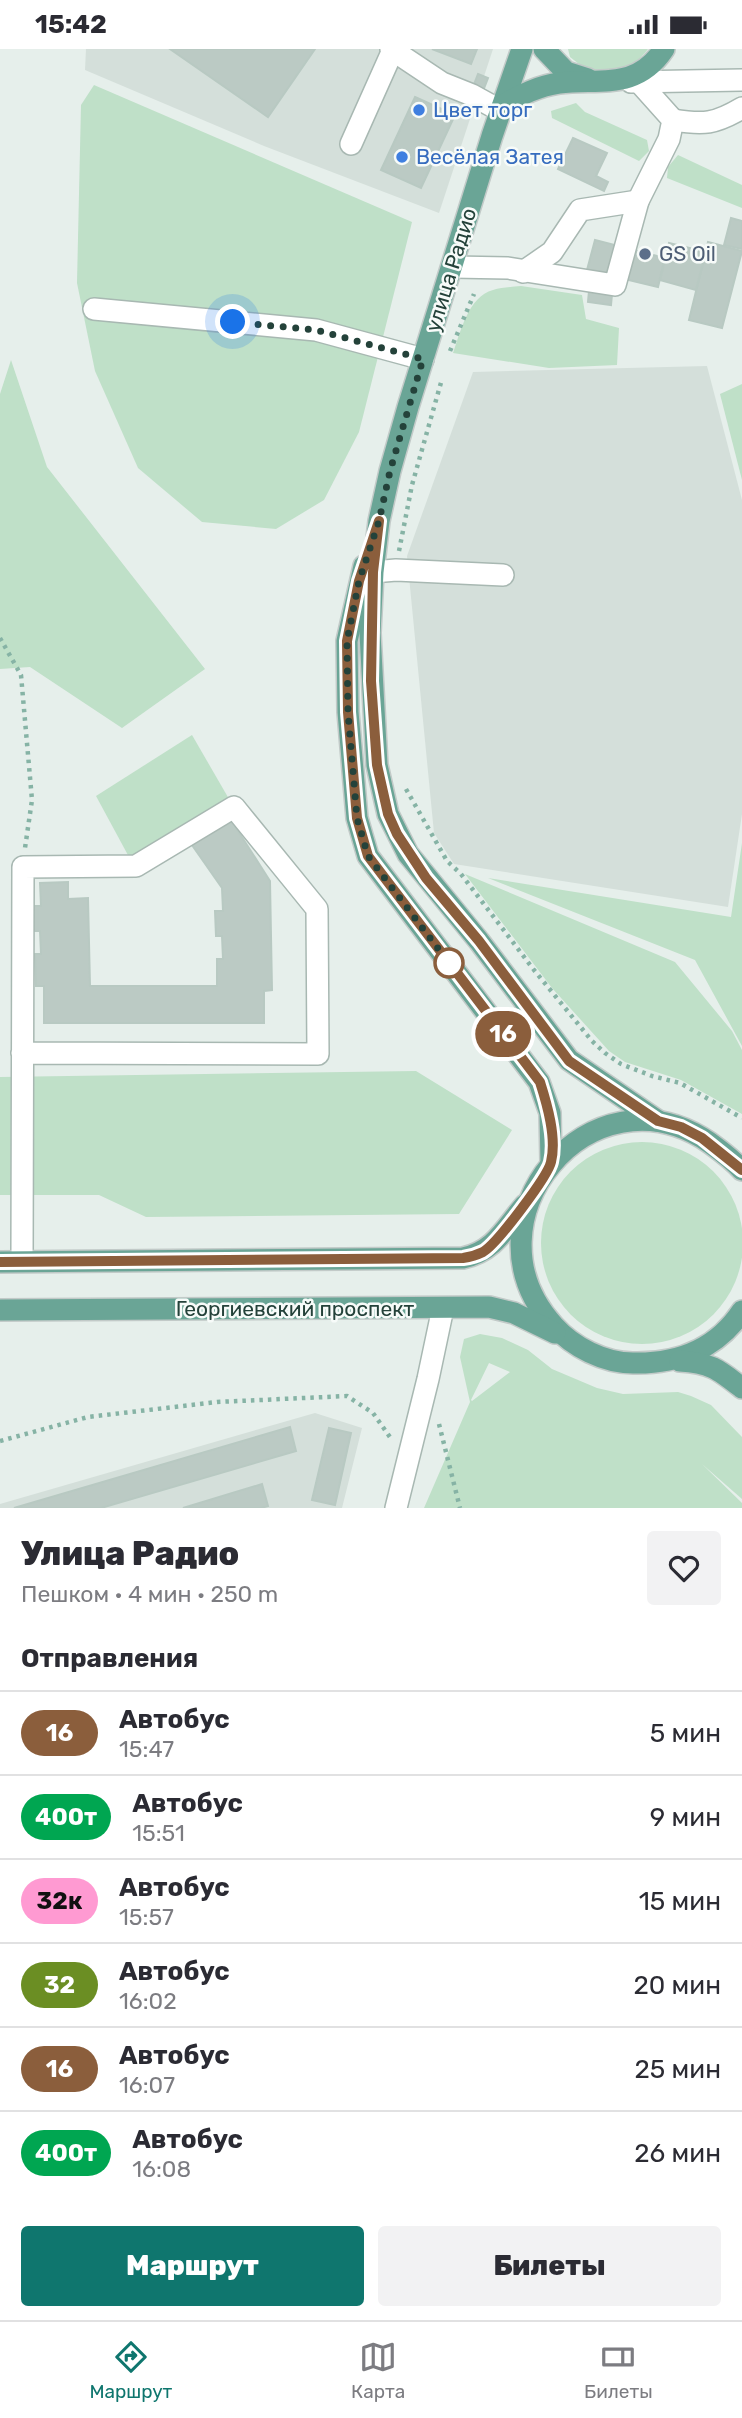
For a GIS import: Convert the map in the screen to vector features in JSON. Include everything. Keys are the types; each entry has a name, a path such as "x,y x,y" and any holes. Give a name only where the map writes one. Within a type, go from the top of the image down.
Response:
{"main road":[{"name":"улица Радио","path":"522,49 423,359 390,471 379,521 373,572 371,661 377,765 388,814 397,834 426,878 479,941 569,1061 658,1121"},
{"path":"544,49 566,72 607,82"},
{"path":"502,108 529,90 559,83 607,82 642,71 663,49"},
{"path":"379,521 359,581 347,641 348,712 357,818 368,856 540,1082 550,1114 551,1163"},
{"path":"0,1262 463,1258 483,1252 493,1244 528,1200 551,1163 568,1146 589,1133 625,1122 658,1121 681,1127 702,1138 742,1169"},
{"path":"528,1200 520,1251 525,1275 533,1297 546,1317 581,1348 626,1363 650,1364 674,1360 697,1352 717,1339 742,1311"},
{"name":"Георгиевский проспект","path":"0,1310 501,1309 531,1320 581,1348"},
{"path":"674,1360 703,1363 721,1371 742,1388"}],"street":[{"path":"351,144 392,50 442,83 502,108"},
{"path":"607,82 742,81"},
{"path":"639,82 673,120 701,125 720,120 742,107"},
{"path":"453,267 508,268 615,285 638,201 669,139 673,120"},
{"path":"523,272 552,252 580,209 638,201"},
{"path":"94,309 316,330 423,359"},
{"path":"373,572 396,570 503,575"},
{"path":"22,1053 318,1054 317,909 234,807 136,866 23,867 22,1053 22,1261"},
{"path":"396,1508 443,1308"}],"path":[{"path":"449,355 474,294"},
{"path":"396,570 412,485 445,368"},
{"path":"0,638 21,675 32,800 23,867"},
{"path":"401,781 447,861 461,874 592,1041 621,1064 680,1083 742,1118"},
{"path":"0,1441 88,1417 217,1402 347,1396 373,1413 407,1463"},
{"path":"438,1418 460,1508"}],"shaded area":[{"path":"86,49 493,49 439,213 264,146 85,70"},
{"path":"707,366 742,500 742,814 728,907 454,864 434,833 407,556 473,372"},
{"path":"315,1413 362,1428 342,1508 0,1508 0,1504"}],"green space":[{"path":"568,49 648,49 630,65 605,73 584,68 570,57"},
{"path":"94,85 412,222 359,432 324,500 276,529 202,522 138,468 95,371 77,283 81,105"},
{"path":"576,103 585,112 647,140 649,151 639,161 552,118 551,111"},
{"path":"678,155 742,185 742,208 667,178 668,167"},
{"path":"521,286 582,295 586,319 619,328 617,365 549,368 453,353 471,307 477,300 493,290"},
{"path":"11,360 47,467 205,669 122,728 30,667 0,669 0,394"},
{"path":"742,384 742,480 720,394"},
{"path":"192,735 229,799 129,857 96,796"},
{"path":"742,843 742,1046 695,960 488,878 731,917"},
{"path":"465,874 675,962 732,1031 742,1050 742,1114 681,1080 625,1062 609,1051 552,988"},
{"path":"416,1071 512,1130 459,1214 146,1217 99,1195 0,1195 0,1077"},
{"path":"642,1142 681,1150 698,1159 713,1172 726,1187 735,1204 743,1243 735,1282 726,1299 713,1314 698,1327 681,1336 642,1344 603,1336 586,1327 571,1314 558,1299 549,1282 541,1243 549,1204 558,1187 571,1172 586,1159 603,1150"},
{"path":"480,1334 502,1338 528,1350 552,1369 597,1388 623,1394 678,1392 711,1405 742,1437 742,1499 702,1464 742,1503 742,1508 424,1508 470,1402 460,1357 464,1339","holes":["489,1363 510,1372 472,1401 471,1400"]}],"building":[{"path":"170,49 315,49 268,117"},
{"path":"432,49 477,49 471,64"},
{"path":"478,74 488,78 483,91 473,87"},
{"path":"415,97 455,115 421,188 381,170"},
{"path":"573,138 607,153 596,176 608,182 604,191 558,169"},
{"path":"731,218 742,221 742,249 724,245"},
{"path":"595,240 665,258 658,287 587,270"},
{"path":"708,242 742,251 722,328 689,320"},
{"path":"669,243 706,252 696,290 660,280"},
{"path":"589,291 612,294 611,305 588,302"},
{"path":"231,820 270,881 272,990 264,991 264,1023 44,1023 44,986 36,986 35,954 41,954 40,931 34,931 33,906 41,906 40,883 68,882 68,899 88,898 90,986 217,986 217,959 223,959 222,936 216,936 215,911 223,911 222,888 192,845"},
{"path":"290,1427 296,1451 101,1508 14,1508"},
{"path":"329,1428 351,1433 335,1505 312,1500"},
{"path":"262,1484 268,1506 183,1508"}],"bus line":[{"name":"16","path":"0,1262 463,1258 483,1252 493,1244 528,1200 551,1163 550,1114 540,1082 368,856 357,818 348,712 347,641 359,581 379,521 370,633 377,765 388,814 408,854 479,941 569,1061 658,1121 681,1127 702,1138 742,1170"}],"place":[{"name":"Цвет торг","path":"419,110"},
{"name":"Весёлая Затея","path":"402,157"},
{"name":"GS Oil","path":"645,254"}],"route":[{"path":"233,322 316,330 423,359 390,471 379,521 359,581 347,641 348,712 357,818 368,856 449,963"}]}
